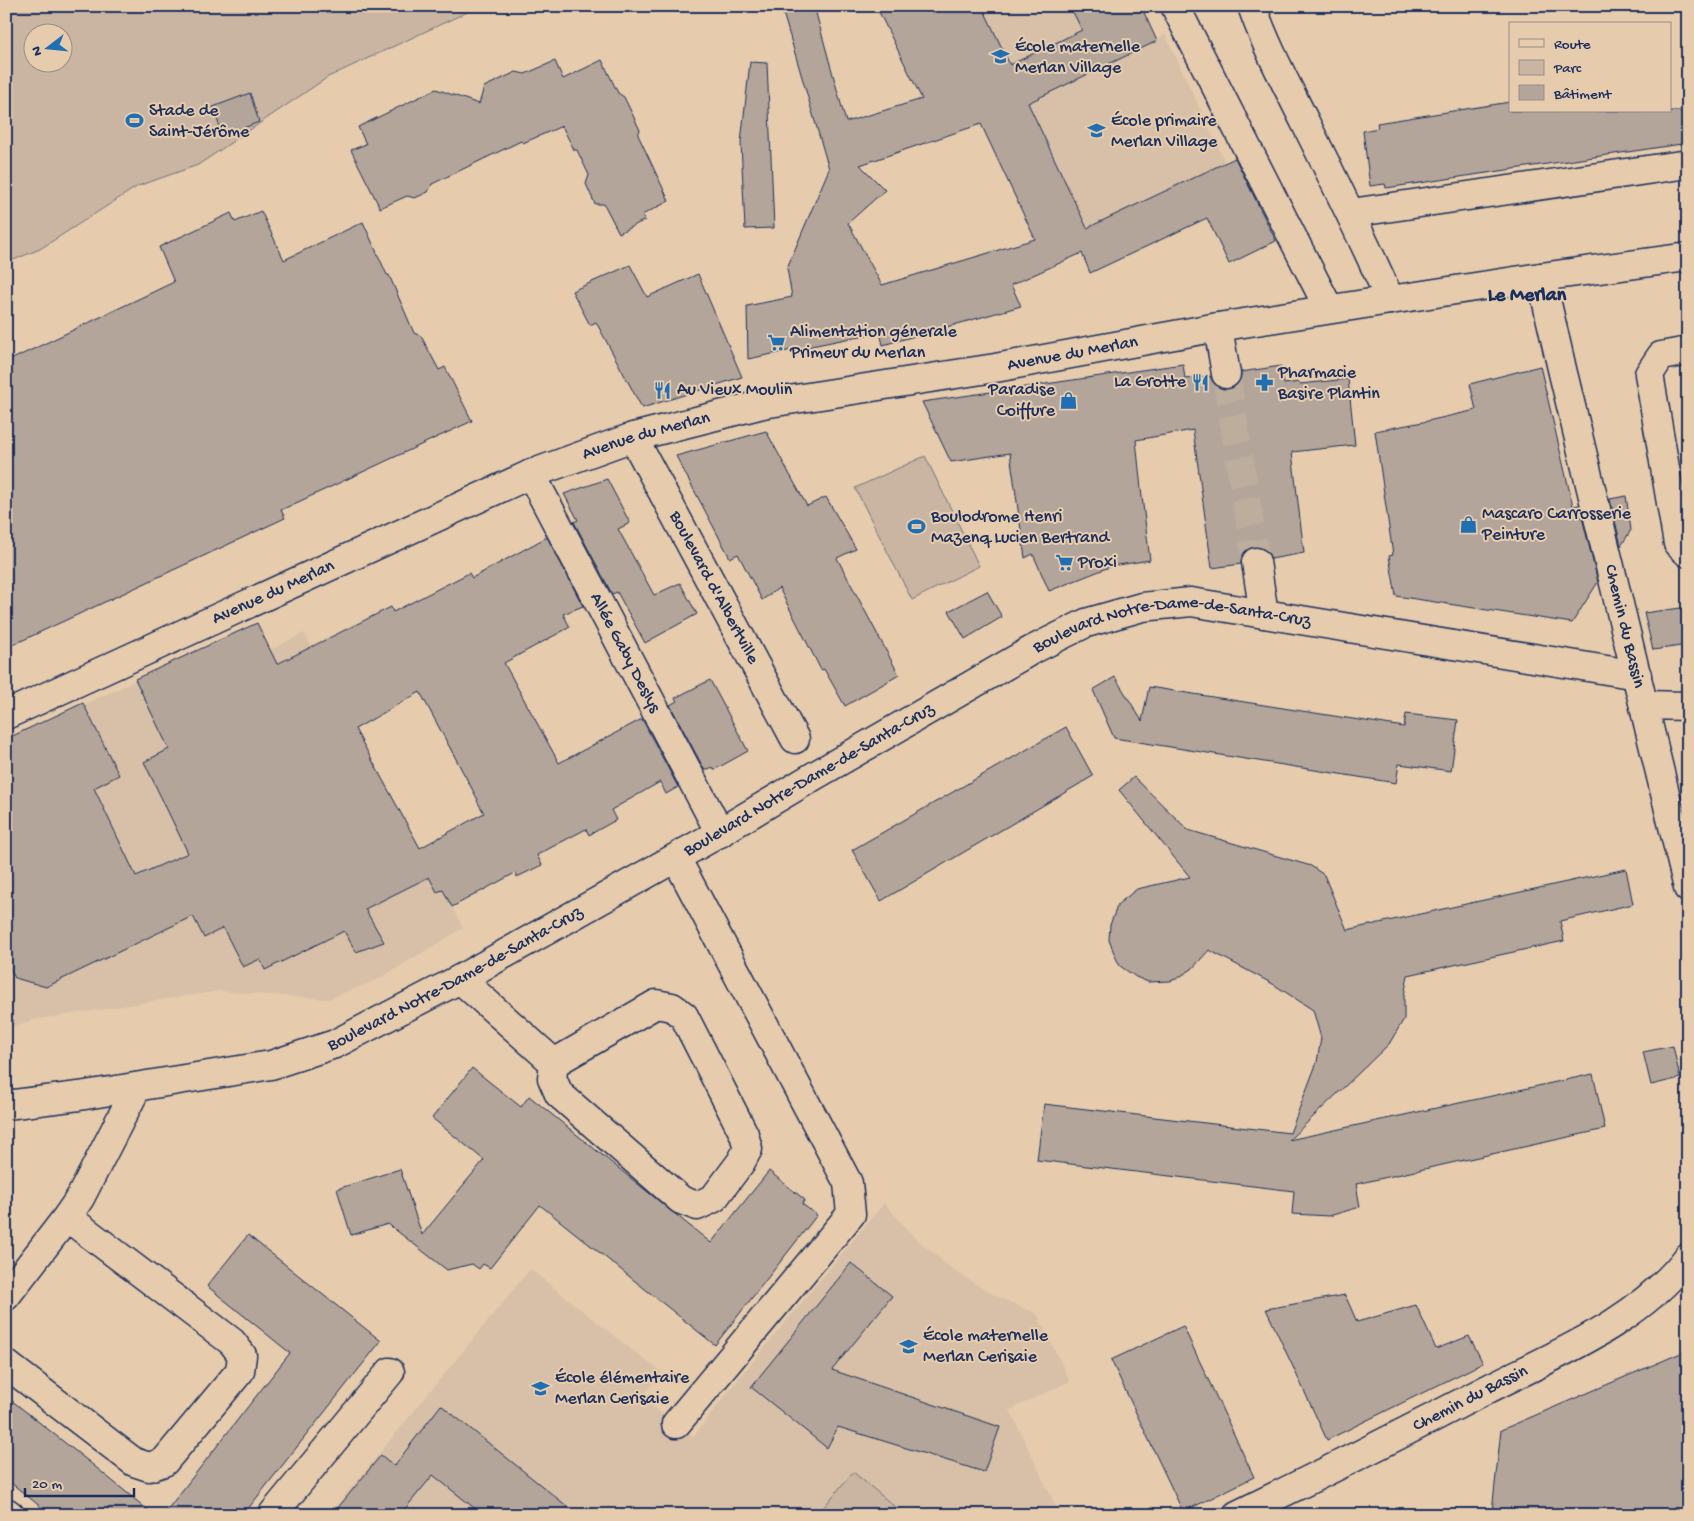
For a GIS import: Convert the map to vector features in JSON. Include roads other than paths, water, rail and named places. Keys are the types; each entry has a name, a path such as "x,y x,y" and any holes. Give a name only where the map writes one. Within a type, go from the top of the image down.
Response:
{"street":[{"path":"1175,6 1329,309"},
{"path":"1252,6 1280,72 1351,213 1390,300"},
{"path":"1351,213 1688,164"},
{"name":"Avenue du Merlan","path":"6,715 531,474 633,437 763,404 995,368 1218,327 1329,309 1541,276 1688,257"},
{"name":"Chemin du Bassin","path":"1541,276 1688,888"},
{"path":"1218,327 1226,374"},
{"path":"1688,351 1661,356 1649,374 1678,544 1688,553"},
{"name":"Boulevard d'Albertville","path":"633,437 795,739"},
{"name":"Allée Gaby Deslys","path":"531,474 720,833"},
{"path":"1256,562 1264,614"},
{"name":"Boulevard Notre-Dame-de-Santa-Cruz","path":"6,1105 137,1087 271,1065 336,1044 460,980 676,858 1032,650 1086,623 1142,607 1191,602 1637,674"},
{"path":"1644,705 1688,706"},
{"path":"676,858 848,1183 851,1214 676,1424"},
{"path":"460,980 554,1063"},
{"path":"656,1004 672,1007 684,1016 744,1134 748,1149 741,1162 714,1198 698,1206 681,1200 559,1094 552,1078 554,1063 656,1004"},
{"path":"6,1296 80,1198 137,1087"},
{"path":"6,1364 134,1462 149,1467 164,1462 240,1371 242,1356 232,1342 67,1217"},
{"name":"Chemin du Bassin","path":"1236,1515 1348,1462 1607,1328 1652,1296 1675,1274 1688,1257"},
{"path":"272,1515 390,1372"},
{"path":"6,1512 10,1515"}],"tunnel":[{"path":"1226,374 1256,562"}],"place":[{"name":"École maternelle Merlan Village","path":"1001,57"},
{"name":"Stade de Saint-Jérôme","path":"135,121"},
{"name":"École primaire Merlan Village","path":"1097,131"},
{"name":"Alimentation génerale Primeur du Merlan","path":"776,342"},
{"name":"La Grotte","path":"1200,382"},
{"name":"Pharmacie Basire Plantin","path":"1264,383"},
{"name":"Au Vieux Moulin","path":"663,390"},
{"name":"Paradise Coiffure","path":"1069,400"},
{"name":"Mascaro Carrosserie Peinture","path":"1468,524"},
{"name":"Boulodrome Henri Mazenq Lucien Bertrand","path":"917,527"},
{"name":"Proxi","path":"1064,563"},
{"name":"École maternelle Merlan Cerisaie","path":"909,1346"},
{"name":"École élémentaire Merlan Cerisaie","path":"541,1388"}],"district":[{"name":"Le Merlan","path":"1527,296"}]}
